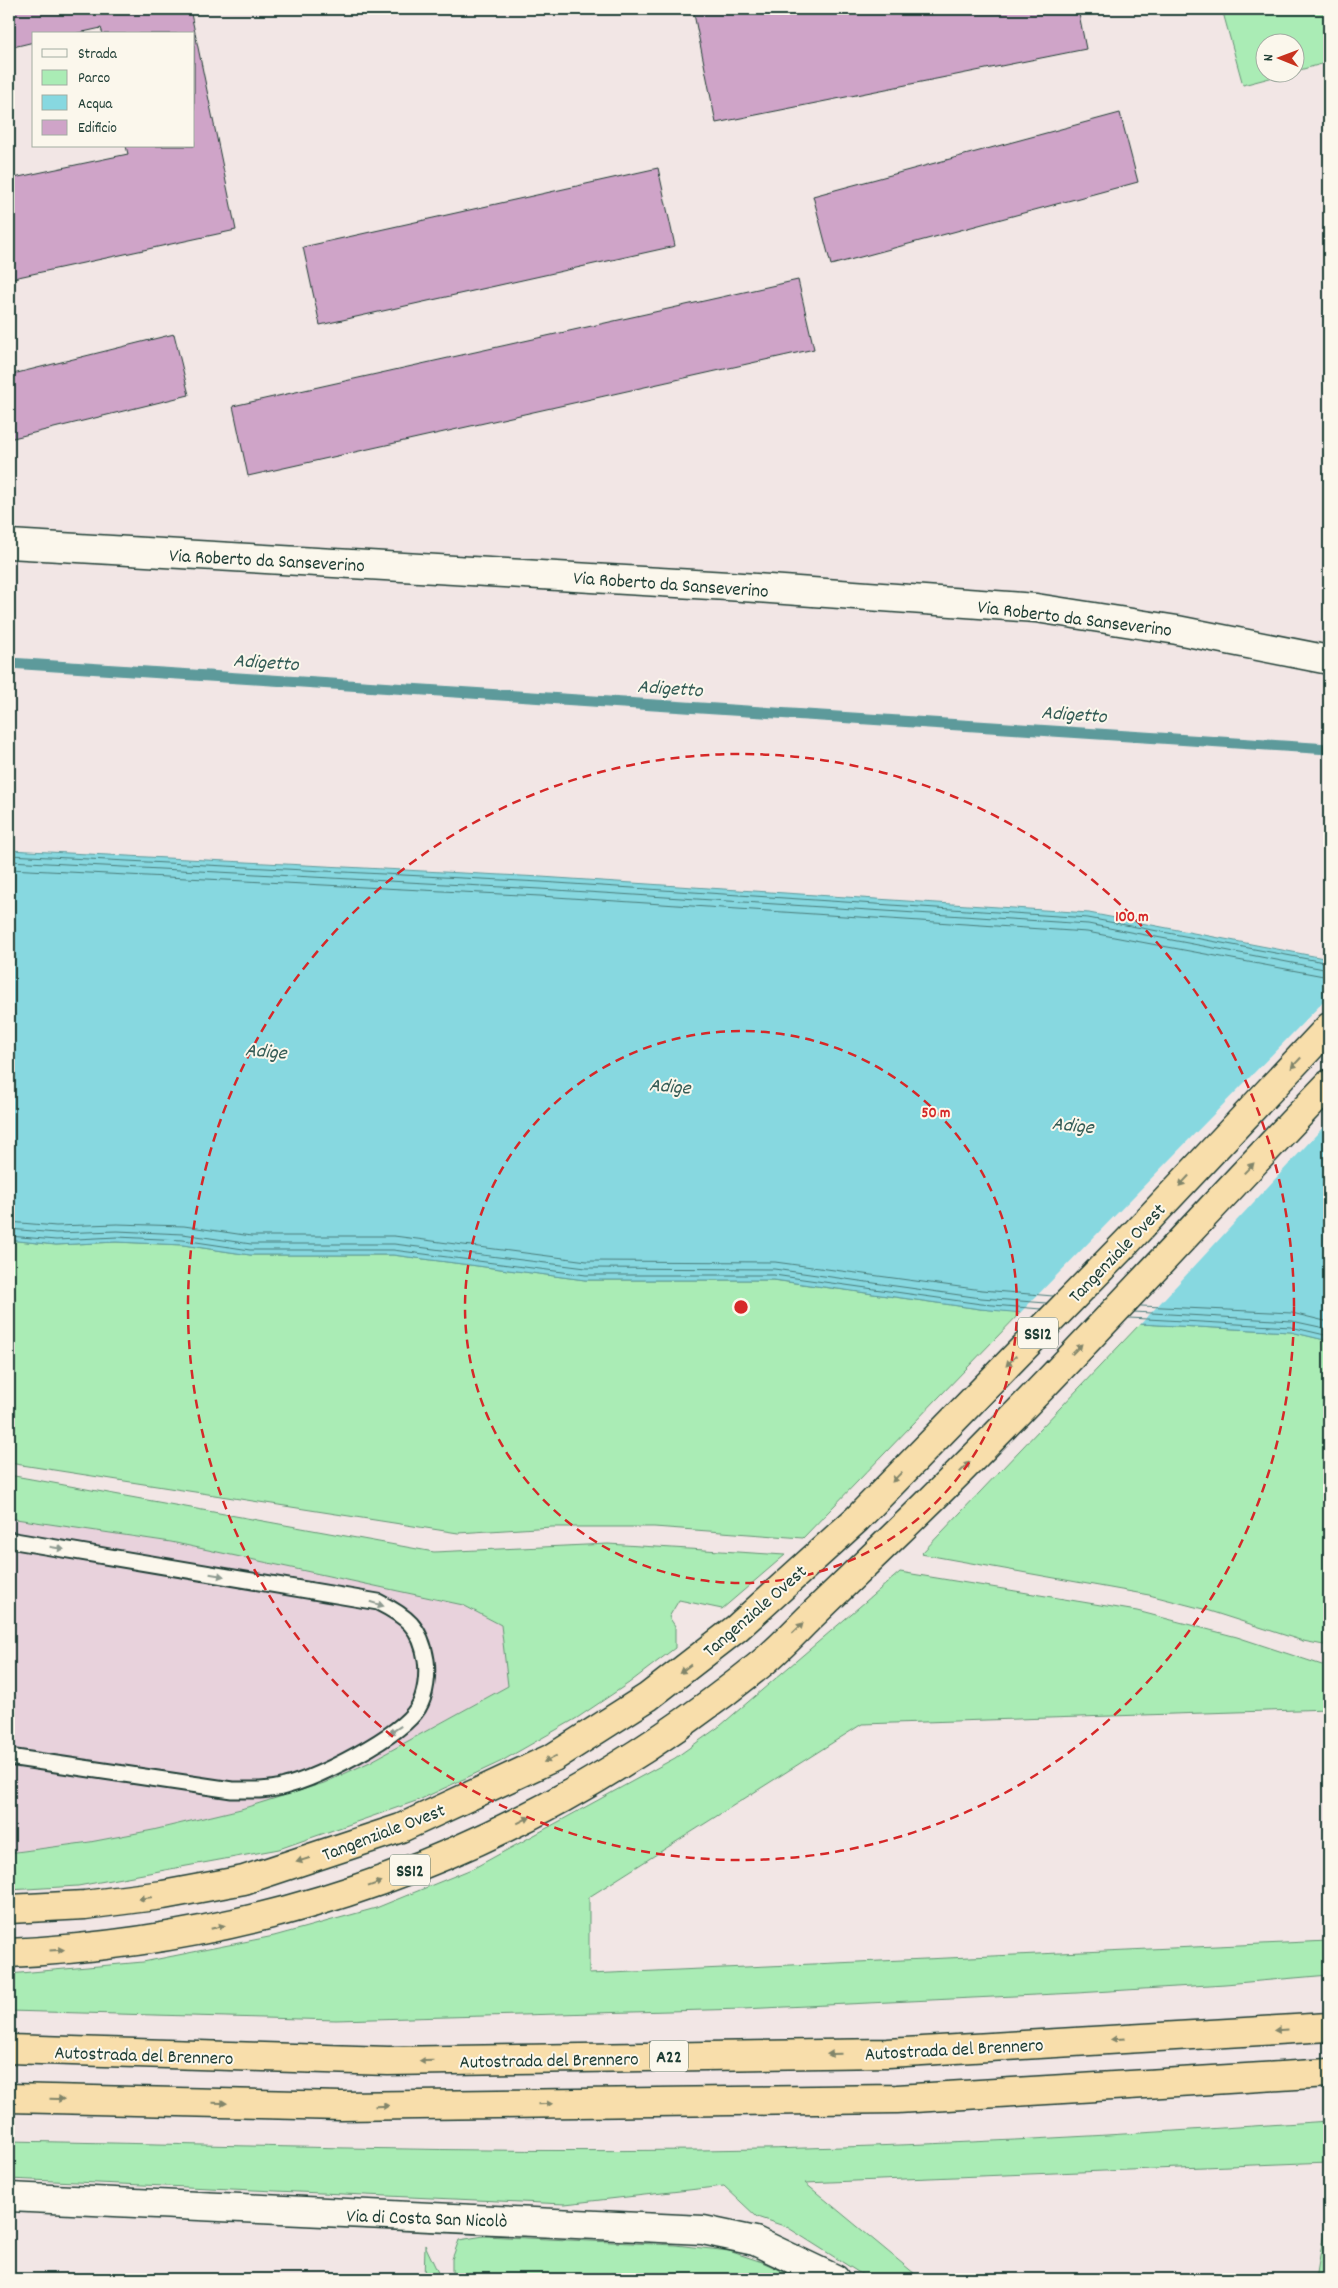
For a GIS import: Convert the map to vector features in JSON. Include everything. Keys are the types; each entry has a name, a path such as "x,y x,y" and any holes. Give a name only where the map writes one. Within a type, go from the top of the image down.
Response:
{"highway":[{"name":"Tangenziale Ovest","path":"9,1909 85,1905 144,1898 244,1880 401,1828 554,1758 648,1697 737,1628 857,1519 1128,1241 1329,1027"},
{"name":"Tangenziale Ovest","path":"9,1953 60,1950 198,1932 288,1910 379,1882 452,1854 529,1818 634,1756 763,1662 961,1471 1329,1084"},
{"name":"Autostrada del Brennero","path":"9,2049 398,2061 888,2052 1329,2027"},
{"path":"9,2098 341,2106 887,2099 1329,2073"}],"street":[{"name":"Via Roberto da Sanseverino","path":"9,544 719,586 1036,608 1177,630 1329,660"},
{"name":"Via di Costa San Nicolò","path":"9,2197 703,2230 755,2241 836,2279"}],"lane":[{"path":"9,1540 378,1602 399,1613 416,1628 424,1647 427,1668 425,1686 419,1707 406,1723 374,1744 319,1774 286,1786 264,1790 232,1790 9,1757"}],"shaded area":[{"path":"9,1518 171,1542 463,1605 501,1625 508,1686 370,1762 324,1783 241,1809 153,1830 90,1842 9,1853"}],"green space":[{"path":"1222,9 1329,9 1329,62 1306,68 1306,32 1256,32 1256,82 1243,85"},
{"path":"9,1240 56,1245 116,1242 183,1245 250,1255 393,1255 585,1280 773,1280 980,1309 1021,1312 803,1538 654,1527 552,1527 458,1533 9,1463"},
{"path":"1140,1324 1291,1332 1329,1341 1329,1646 1303,1641 1203,1609 1149,1595 921,1554"},
{"path":"9,1475 434,1552 608,1544 785,1555 722,1609 679,1600 669,1617 675,1626 675,1648 629,1683 577,1718 500,1762 419,1800 279,1849 78,1886 9,1890 9,1853 90,1842 153,1830 241,1809 324,1783 370,1762 508,1686 501,1625 463,1605 171,1542 9,1518"},
{"path":"900,1572 1137,1611 1237,1637 1329,1666 1329,1709 862,1724 589,1897 589,1974 1329,1941 1329,1975 1225,1984 1077,1993 743,2009 336,2020 9,2011 9,1974 143,1962 274,1936 376,1908 474,1868 675,1758 720,1726"},
{"path":"1329,2121 1329,2162 805,2183 921,2279 869,2279 787,2227 757,2217 724,2186 565,2204 9,2179 9,2141 440,2150 613,2151 778,2149 936,2144"},
{"path":"1329,2202 1329,2279 1316,2279"},
{"path":"484,2236 675,2245 729,2251 762,2262 800,2279 452,2279 452,2259 459,2240"},
{"path":"425,2245 441,2279 424,2279"}],"water":[{"name":"Adige","path":"9,850 541,877 1089,913 1329,959 1329,1341 1291,1332 1140,1324 980,1309 774,1280 585,1280 393,1255 250,1255 183,1245 116,1242 56,1245 9,1240"}],"pier":[{"path":"1329,996 1329,1121 1138,1327 1019,1314"}],"building":[{"path":"9,9 190,9 195,32 102,32 101,28 83,32 32,32 32,42 9,48"},
{"path":"693,9 1078,9 1086,49 716,123"},
{"path":"195,33 236,230 9,279 9,179 128,154 126,148 195,148"},
{"path":"1120,113 1138,182 831,265 813,196"},
{"path":"658,168 675,246 320,325 303,247"},
{"path":"798,280 814,349 248,476 233,406"},
{"path":"174,334 189,395 9,439 9,375"}],"waterway":[{"name":"Adigetto","path":"9,663 1329,749"}]}
